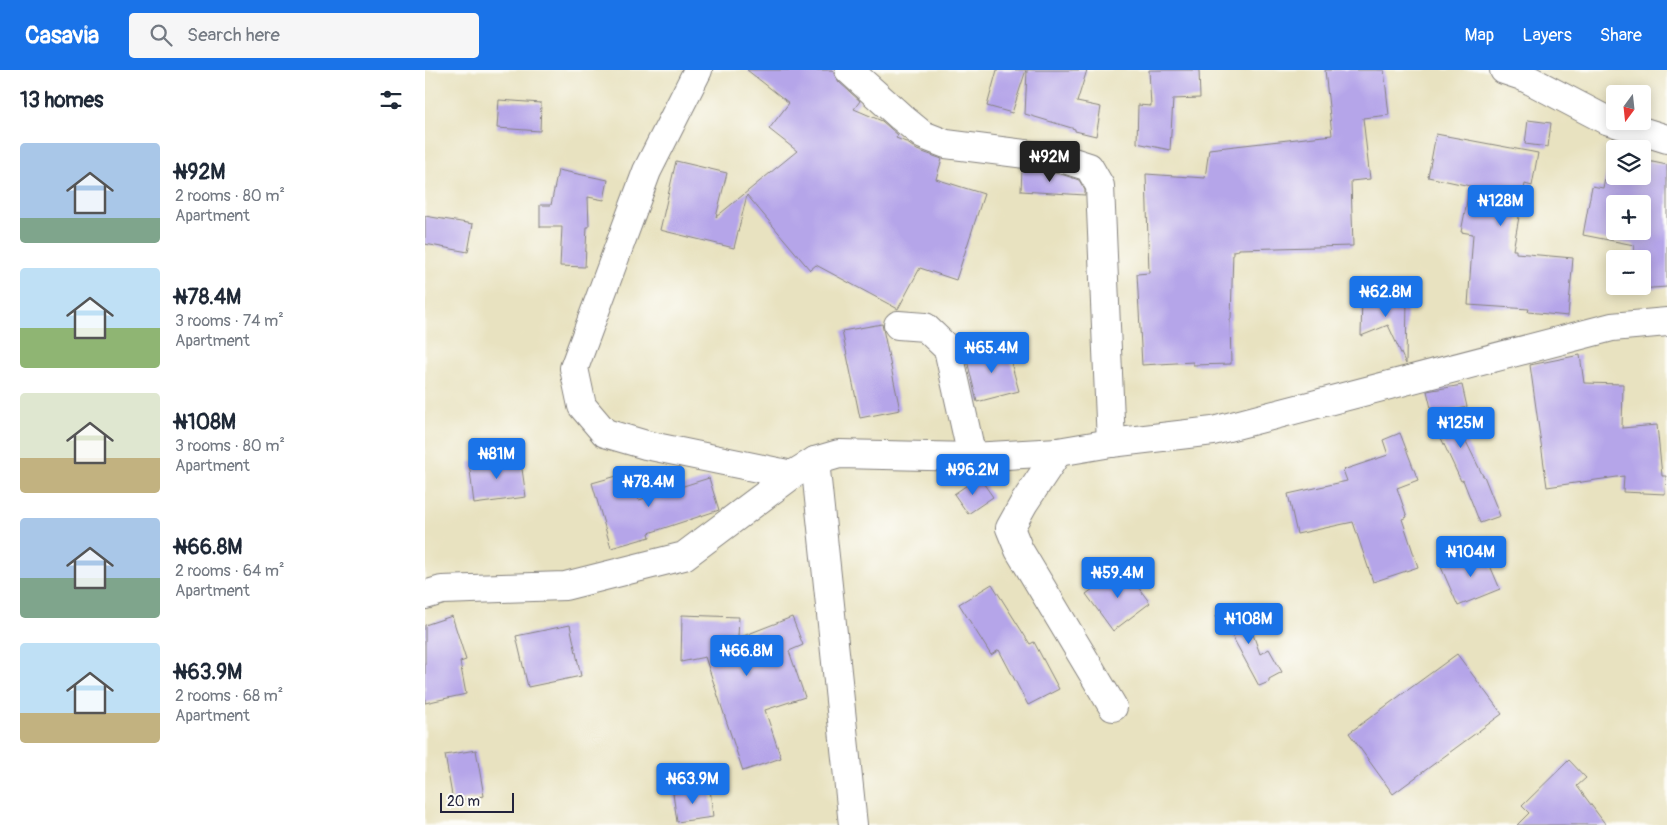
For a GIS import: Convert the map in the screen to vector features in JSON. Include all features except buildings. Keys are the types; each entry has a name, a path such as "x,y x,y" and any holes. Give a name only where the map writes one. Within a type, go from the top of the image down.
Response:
{"street":[{"path":"698,70 647,171 574,368 582,406 605,433 646,446 792,475"},
{"path":"849,70 916,129 939,141 947,144 1064,159 1089,167 1100,186 1111,443"},
{"path":"1505,70 1522,76 1606,120 1667,139"},
{"path":"425,595 442,590 565,586 684,556 792,475 815,460 839,454 972,457 1058,452 1111,443 1213,431 1612,327 1667,322"},
{"path":"898,325 925,327 948,349 972,457"},
{"path":"1058,452 1024,503 1011,528 1019,550 1113,707"},
{"path":"815,460 853,825"}]}
